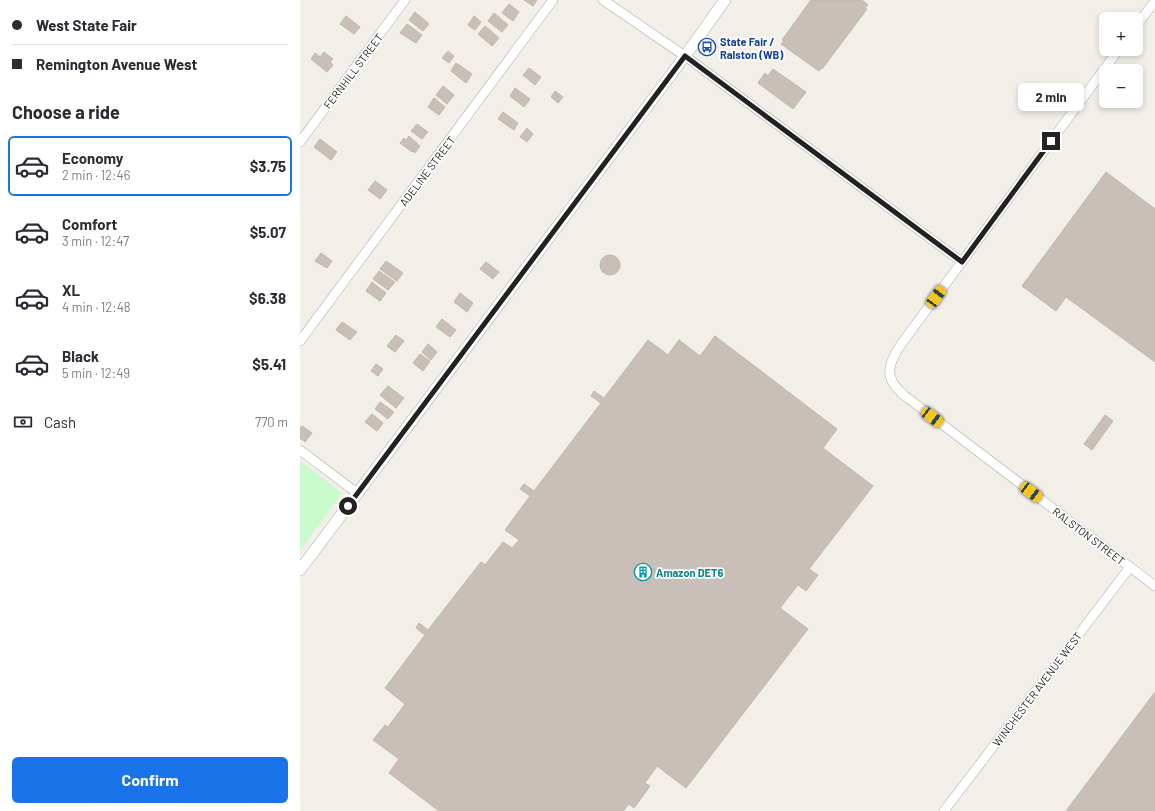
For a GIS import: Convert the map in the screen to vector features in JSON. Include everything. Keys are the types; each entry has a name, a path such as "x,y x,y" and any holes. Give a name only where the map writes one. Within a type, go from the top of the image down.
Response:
{"street":[{"name":"FERNHILL STREET","path":"300,142 405,0"},
{"name":"ADELINE STREET","path":"300,341 553,0"},
{"path":"603,0 685,56 962,262"},
{"path":"300,570 685,56 725,0"},
{"path":"1143,16 1155,0"},
{"name":"RALSTON STREET","path":"1114,56 902,343 890,362 889,369 892,382 908,398 1155,586"},
{"path":"300,450 357,493"},
{"name":"WINCHESTER AVENUE WEST","path":"944,811 1130,567"}],"green space":[{"path":"300,461 342,493 300,550"}],"building":[{"path":"524,0 537,0 533,6"},
{"path":"811,0 862,0 868,5 865,8 867,9 819,71 781,44 784,41 782,40"},
{"path":"509,4 519,12 513,21 502,13"},
{"path":"415,12 429,24 423,31 409,20"},
{"path":"494,13 508,25 502,32 488,21"},
{"path":"346,16 360,27 354,34 340,24"},
{"path":"474,16 481,22 475,30 468,25"},
{"path":"407,24 422,35 416,43 400,33"},
{"path":"485,26 499,38 492,46 478,34"},
{"path":"448,51 454,56 449,63 442,58"},
{"path":"324,52 333,59 330,62 333,65 327,72 311,59 315,53 320,57"},
{"path":"456,63 472,74 466,83 451,71"},
{"path":"529,68 541,77 535,85 523,75"},
{"path":"773,69 806,92 793,109 758,83 765,73 768,76"},
{"path":"443,86 454,95 447,104 436,95"},
{"path":"515,88 530,99 524,107 510,96"},
{"path":"555,91 563,97 558,103 551,97"},
{"path":"434,98 445,107 439,115 428,107"},
{"path":"503,112 518,123 514,130 498,119"},
{"path":"417,124 428,132 422,139 411,131"},
{"path":"527,128 533,134 527,142 520,137"},
{"path":"409,136 420,146 415,153 400,143 404,138 406,140"},
{"path":"320,139 337,152 331,160 314,147"},
{"path":"1106,172 1155,209 1155,362 1066,297 1056,311 1022,286"},
{"path":"375,181 387,190 380,199 368,190"},
{"path":"321,253 332,261 327,268 315,261"},
{"path":"610,255 617,258 620,265 617,272 610,275 603,272 600,265 603,258"},
{"path":"386,261 403,273 397,281 380,269"},
{"path":"486,262 499,272 493,279 480,269"},
{"path":"379,271 395,282 388,290 373,279"},
{"path":"372,282 386,293 380,301 366,291"},
{"path":"460,293 473,303 467,312 454,302"},
{"path":"442,319 456,330 450,337 436,327"},
{"path":"342,322 357,332 350,340 336,330"},
{"path":"396,335 404,341 395,352 387,346"},
{"name":"Amazon DET6","path":"715,336 837,429 823,448 873,486 809,569 818,575 806,591 798,585 780,608 808,629 686,788 657,766 645,783 650,786 634,808 629,804 623,811 439,811 389,773 399,759 373,740 385,725 388,727 405,704 385,688 425,635 416,628 419,623 428,630 481,562 485,565 503,542 512,548 519,540 505,530 530,496 520,489 524,484 534,491 601,403 591,396 594,391 604,398 648,340 668,355 679,340 700,356"},
{"path":"428,344 437,352 431,360 422,352"},
{"path":"420,354 430,361 423,371 413,363"},
{"path":"376,364 383,369 378,376 371,371"},
{"path":"388,386 404,398 396,408 380,395"},
{"path":"380,402 394,412 388,419 375,409"},
{"path":"372,414 383,423 377,431 365,422"},
{"path":"1105,415 1113,421 1092,450 1084,444"},
{"path":"302,426 312,433 305,442 300,438 300,429"},
{"path":"1155,692 1155,811 1066,811"}],"place":[{"name":"State Fair / Ralston (WB)","path":"707,47"},
{"name":"Amazon DET6","path":"643,572"}],"route":[{"path":"348,506 685,56 962,262 1051,141"}]}
